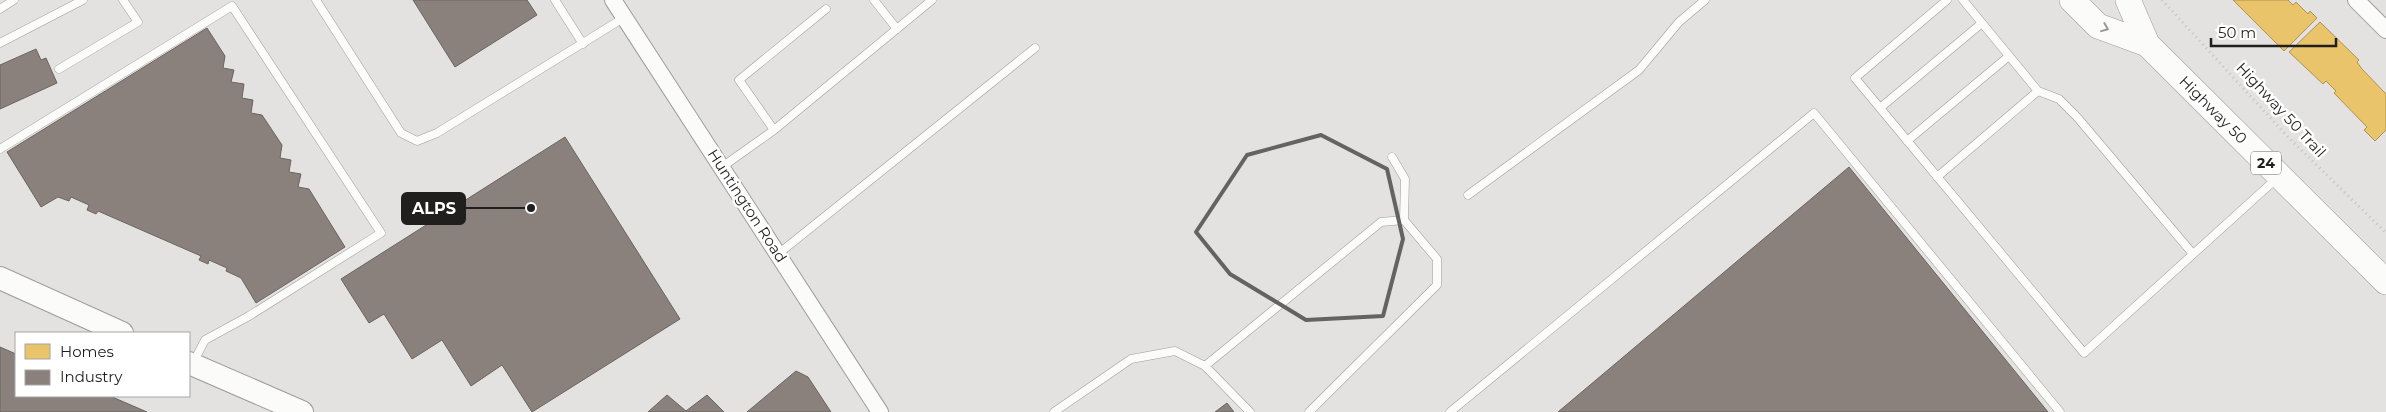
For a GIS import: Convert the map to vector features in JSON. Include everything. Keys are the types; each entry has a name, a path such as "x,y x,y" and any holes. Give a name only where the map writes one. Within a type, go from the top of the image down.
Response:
{"main road":[{"name":"Highway 50","path":"2072,0 2098,26 2147,44"},
{"name":"Highway 50","path":"2128,0 2147,44 2386,282"}],"street":[{"name":"Huntington Road","path":"613,0 880,412"},
{"path":"2356,0 2386,30"},
{"path":"0,278 120,332"},
{"path":"191,364 302,412"}],"lane":[{"path":"0,9 14,0"},
{"path":"0,43 83,0"},
{"path":"59,69 138,22 124,0"},
{"path":"316,0 401,133 417,141 437,133 625,17"},
{"path":"555,0 583,44"},
{"path":"874,0 897,29"},
{"path":"722,166 774,130 932,0"},
{"path":"1468,195 1638,70 1679,22 1705,0"},
{"path":"1947,0 1854,78 2084,353 2280,176"},
{"path":"1963,0 2038,91 2059,99 2077,117 2193,254"},
{"path":"0,149 232,6 381,233 249,316 205,340 191,364"},
{"path":"774,130 739,80 826,9"},
{"path":"1880,108 1982,23"},
{"path":"778,254 1036,48"},
{"path":"1907,141 2009,56"},
{"path":"1937,177 2038,91"},
{"path":"1450,412 1814,113 2060,412"},
{"path":"1308,412 1437,285 1437,259 1404,220 1405,179 1392,157"},
{"path":"1205,366 1381,222 1404,220"},
{"path":"1054,412 1131,359 1175,350 1205,366 1250,412"}],"path":[{"name":"Highway 50 Trail","path":"2162,0 2288,137 2386,233"}],"highlighted area":[{"path":"1321,135 1387,169 1403,239 1383,316 1306,320 1230,274 1196,232 1247,155"}],"building: Homes":[{"path":"2233,0 2288,0 2293,5 2296,2 2308,14 2310,11 2317,18 2284,51"},
{"path":"2320,22 2359,60 2357,62 2362,69 2386,94 2386,130 2375,141 2364,130 2367,127 2334,93 2336,91 2326,81 2323,84 2289,52"}],"building: Industry":[{"path":"413,0 527,0 537,15 455,67"},
{"path":"207,28 225,56 223,68 234,70 231,82 244,84 242,98 253,100 251,113 262,115 282,145 280,158 291,160 289,172 301,174 298,187 309,189 345,247 256,303 241,278 226,271 227,268 209,260 208,264 199,260 201,256 98,211 96,214 87,210 89,205 71,197 69,201 58,197 41,207 7,152"},
{"path":"36,49 41,60 46,58 57,83 0,109 0,65"},
{"path":"565,137 680,319 532,412 502,365 471,386 442,340 412,359 384,314 369,323 341,279"},
{"path":"1849,167 2048,412 1558,412"},
{"path":"0,347 15,354 15,397 112,397 147,412 0,412"},
{"path":"796,371 808,377 831,412 747,412"},
{"path":"667,395 686,411 707,395 724,412 648,412"},
{"path":"1227,403 1234,412 1215,412"}],"place":[{"name":"ALPS","path":"531,208"}]}
